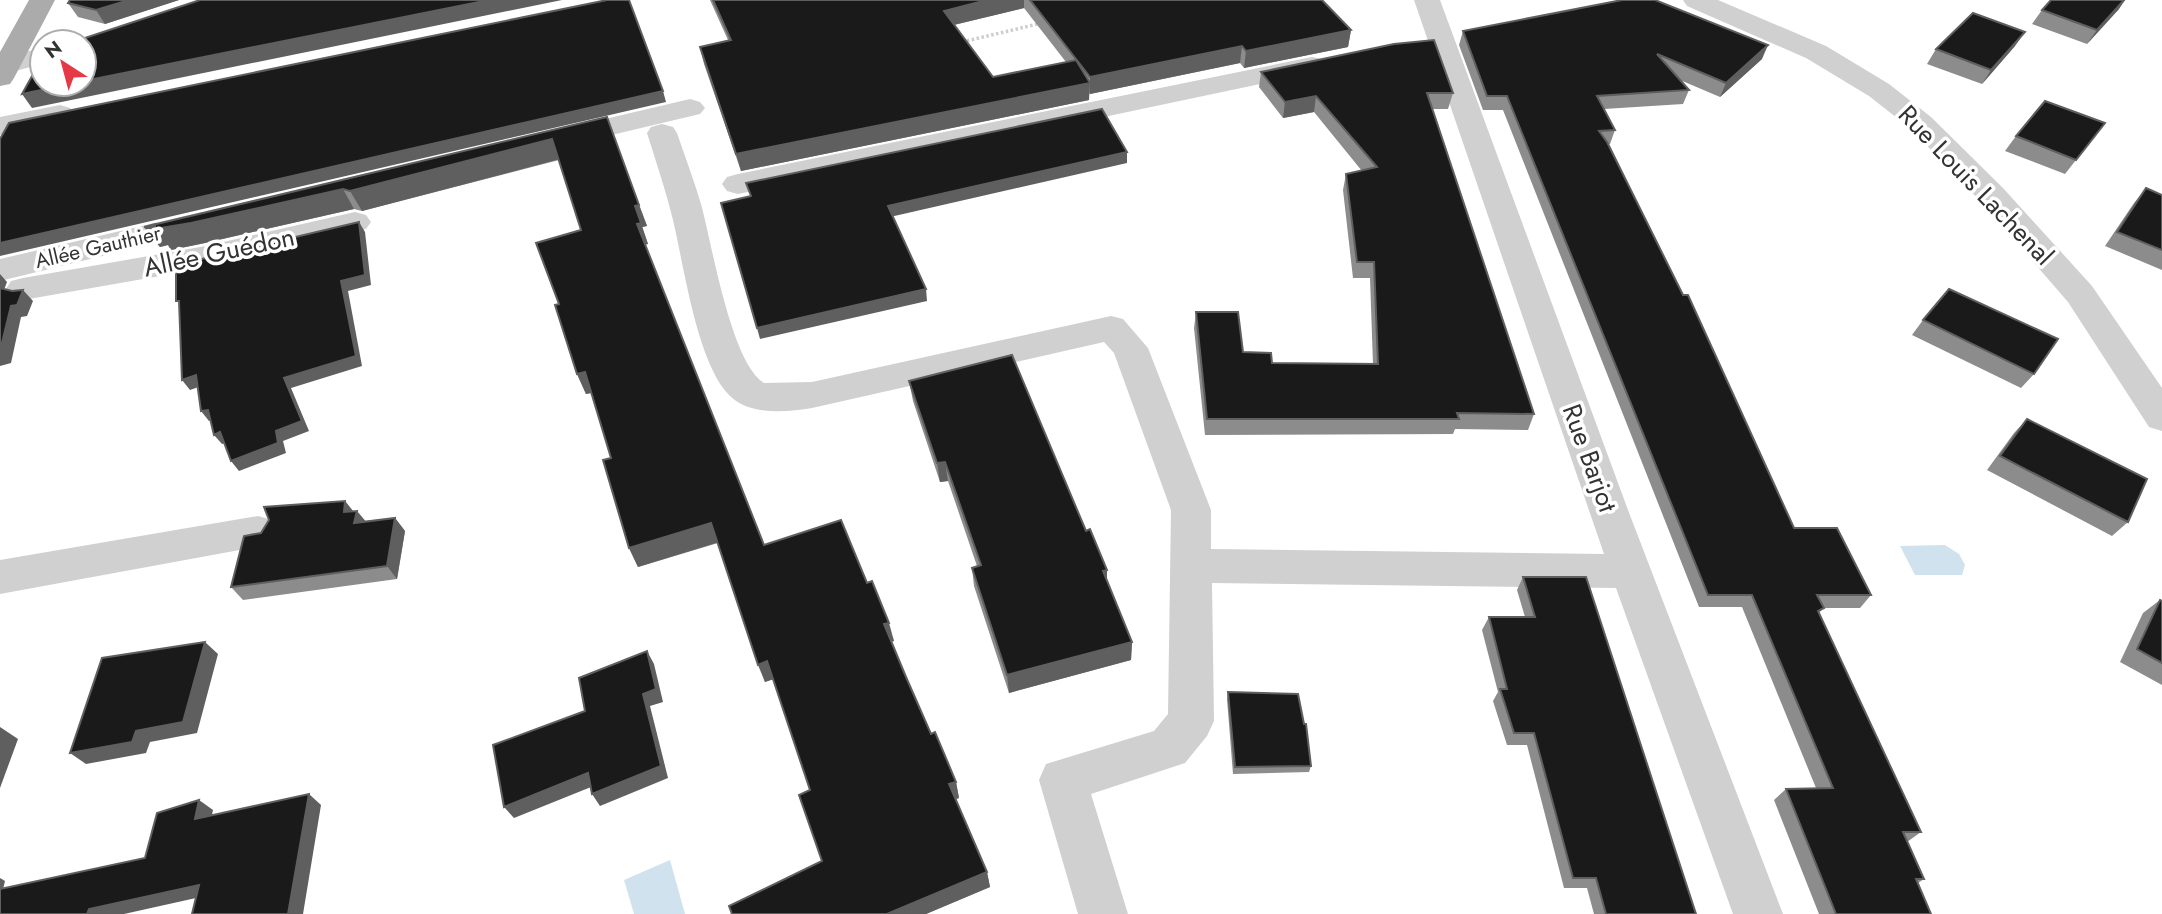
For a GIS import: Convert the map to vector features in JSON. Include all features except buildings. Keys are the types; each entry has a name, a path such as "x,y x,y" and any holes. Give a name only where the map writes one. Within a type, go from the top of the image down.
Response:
{"main road":[{"path":"2,70 42,0"}],"street":[{"name":"Rue Barjot","path":"1427,0 1429,45 1632,571 1758,914"},
{"name":"Rue Louis Lachenal","path":"1696,0 1816,52 1879,90 1921,123 1992,195 2080,294 2162,417"},
{"path":"738,184 1336,60"},
{"path":"2,70 28,61"},
{"path":"0,126 83,110"},
{"path":"527,146 676,120 685,205 720,339 733,375 743,388 762,396 784,399 811,395 1111,328 1130,348 1191,510 1191,721 1169,748 1063,780 1103,914"},
{"name":"Allée Gauthier","path":"0,270 230,216"},
{"name":"Allée Guédon","path":"0,293 206,257 355,222"},
{"path":"0,577 258,532"},
{"path":"1190,566 1632,571"}],"path":[{"path":"960,42 1054,20"}],"water":[{"path":"1945,545 1959,554 1965,565 1962,575 1915,575 1900,546"},
{"path":"670,860 685,914 634,914 624,880"}]}
